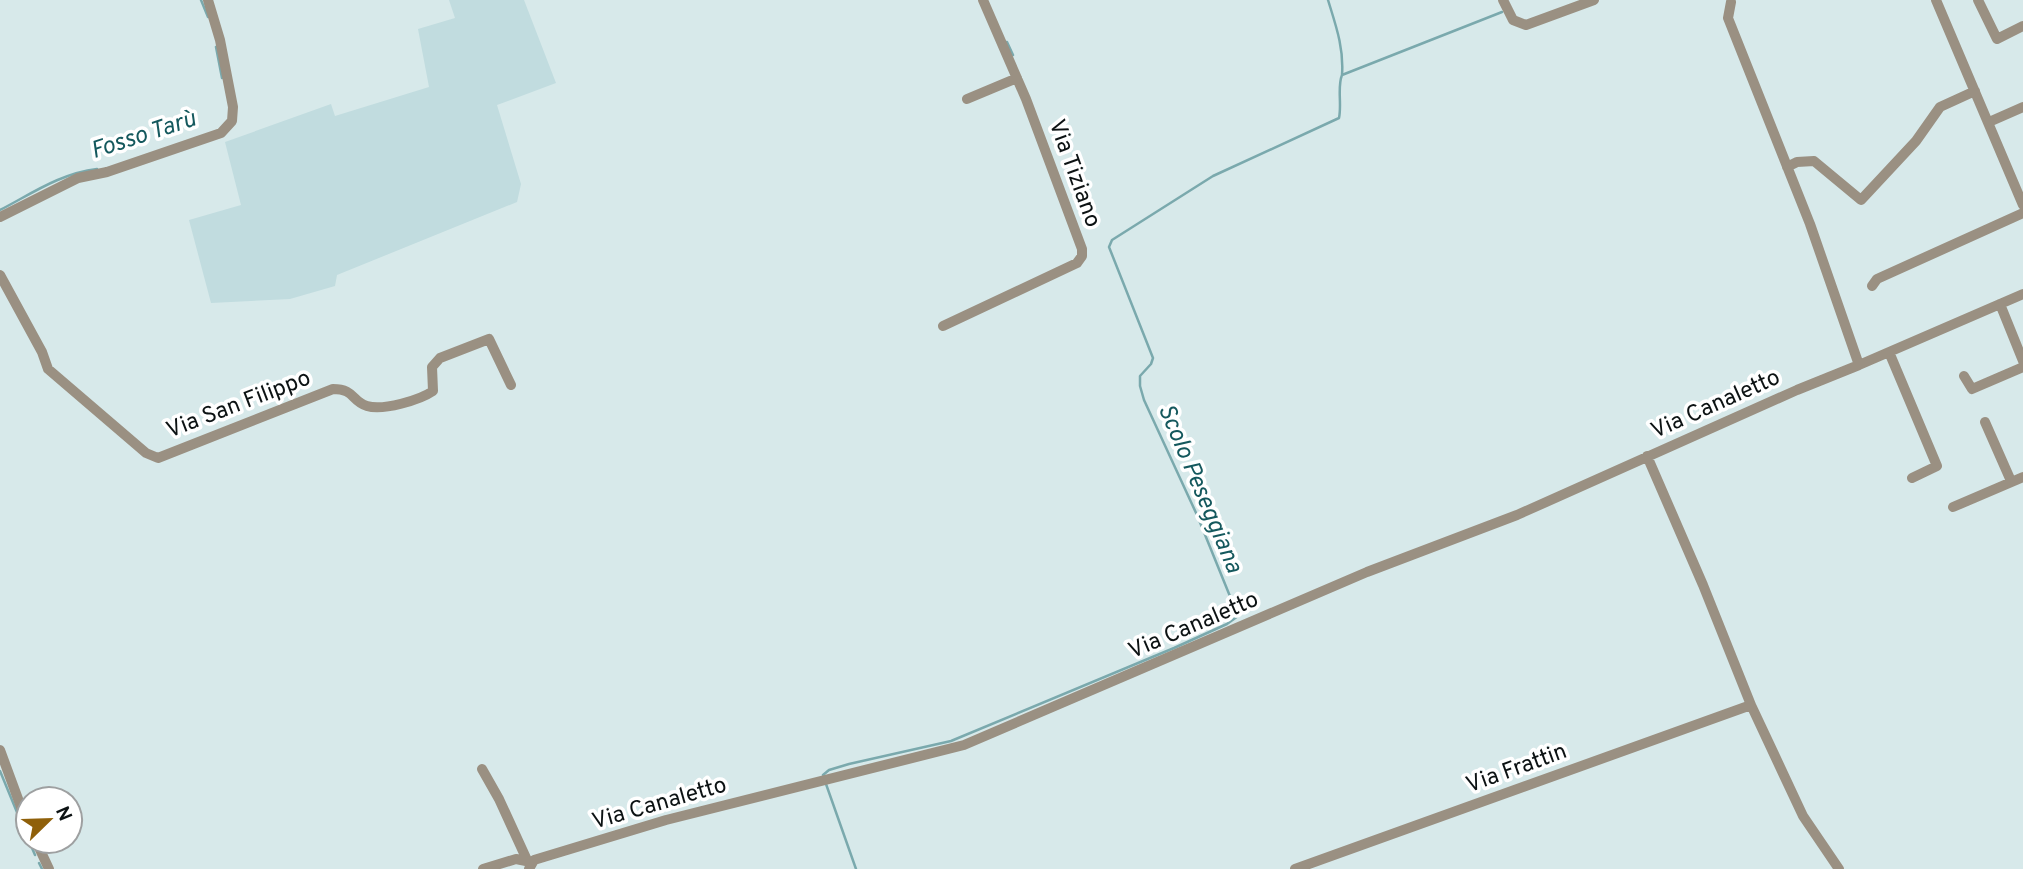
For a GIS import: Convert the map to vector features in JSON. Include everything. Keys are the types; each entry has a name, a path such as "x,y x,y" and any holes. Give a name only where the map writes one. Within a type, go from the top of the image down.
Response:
{"street":[{"path":"0,217 78,178 107,172 166,153 221,133 230,126 234,116 231,93 208,0"},
{"name":"Via Tiziano","path":"943,326 1077,263 1082,256 1082,249 1017,78 982,0"},
{"path":"1503,0 1513,20 1526,26 1594,0"},
{"path":"1936,0 2023,205"},
{"path":"1978,0 1997,39 2023,26"},
{"path":"1732,1 1728,18 1810,224 1859,365"},
{"path":"967,99 1017,78"},
{"path":"1787,167 1797,162 1814,161 1861,200 1916,141 1940,107 1975,91"},
{"path":"1989,122 2023,107"},
{"path":"1872,286 1877,278 2023,213"},
{"name":"Via San Filippo","path":"0,275 42,352 48,369 146,453 158,457 333,388 346,389 365,406 381,407 423,398 433,391 432,367 440,358 489,339 512,385"},
{"name":"Via Canaletto","path":"483,869 516,859 529,864 666,820 964,745 1367,572 1517,515 1797,390 2023,294"},
{"path":"2000,304 2023,361"},
{"path":"1889,352 1937,466 1912,478"},
{"path":"1964,376 1972,389 2023,367"},
{"path":"1985,422 2011,481"},
{"path":"1647,456 1751,705 1803,816 1839,869"},
{"path":"1953,508 2023,477"},
{"name":"Via Frattin","path":"1296,869 1751,705"},
{"path":"0,750 14,788"},
{"path":"482,769 529,864"}],"shaded area":[{"path":"449,0 524,0 556,83 497,105 521,184 517,202 337,275 335,286 290,299 211,303 189,220 241,205 225,142 331,104 335,116 429,87 418,29 455,18"}],"waterway":[{"name":"Fosso Tarù","path":"201,0 208,17"},
{"name":"Scolo Peseggiana","path":"1328,0 1341,46 1342,75"},
{"name":"Scolo Peseggiana","path":"823,775 829,770 849,764 951,741 1174,648 1227,624 1238,616 1197,515 1144,400 1140,376 1153,358 1109,247 1112,240 1213,176 1339,118 1342,75 1502,12"},
{"path":"1007,42 1013,55"},
{"name":"Fosso Tarù","path":"216,47 222,78"},
{"name":"Fosso Tarù","path":"0,210 59,180 97,169"},
{"name":"Fosso Tarù","path":"0,771 14,805"},
{"name":"Scolo Peseggiana","path":"826,784 856,869"},
{"name":"Fosso Tarù","path":"39,863 42,869"}]}
